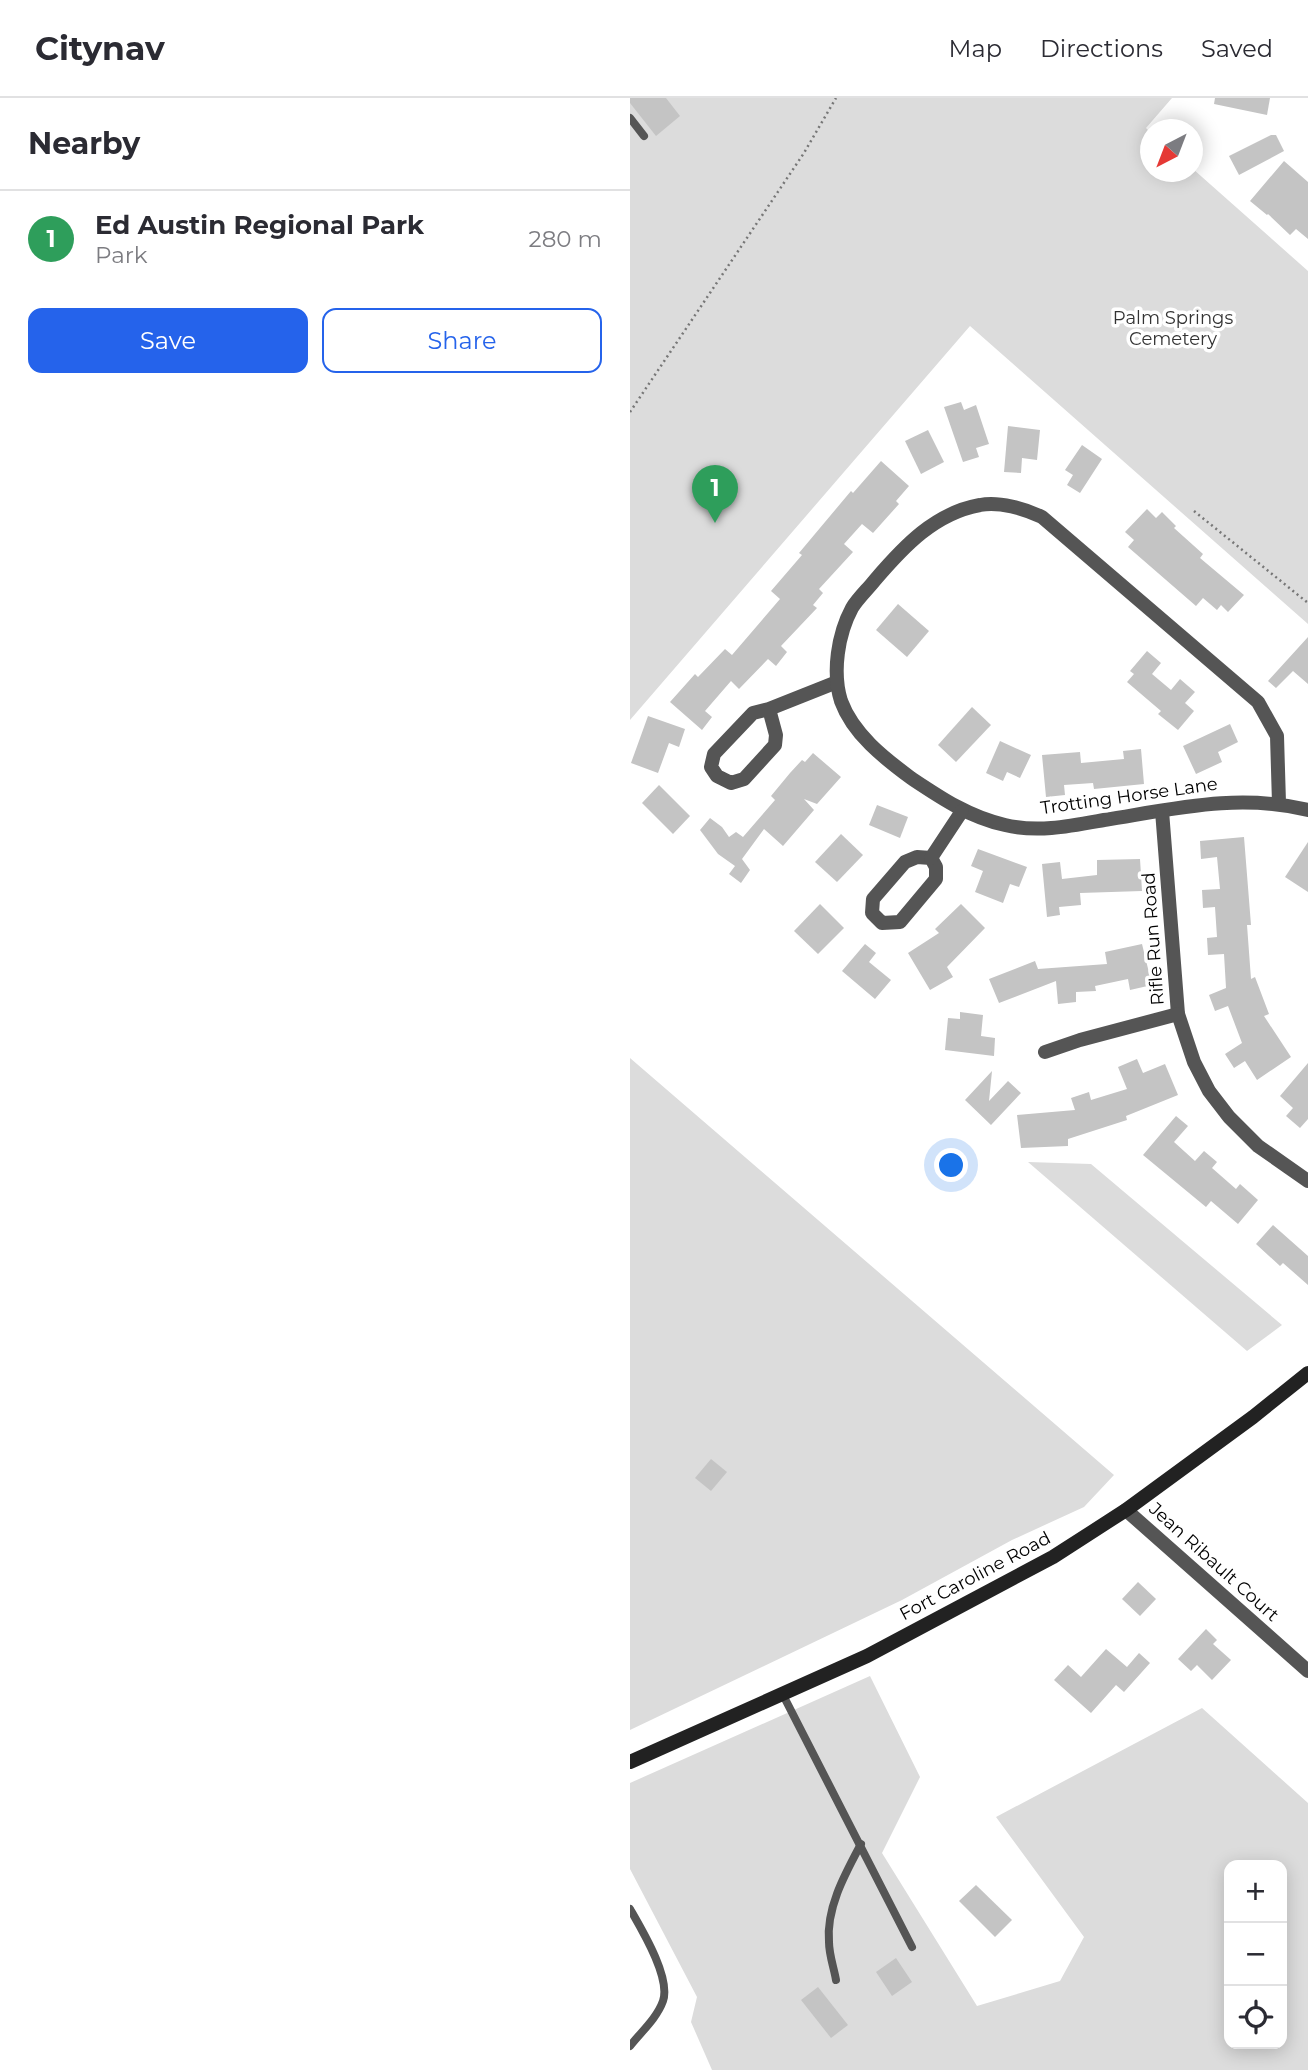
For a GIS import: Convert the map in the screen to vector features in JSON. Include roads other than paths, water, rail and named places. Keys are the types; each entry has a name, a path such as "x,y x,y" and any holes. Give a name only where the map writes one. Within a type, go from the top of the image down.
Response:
{"street":[{"path":"769,709 776,735 775,745 744,779 731,783 717,776 711,767 714,754 753,713 837,682 839,649 853,607 910,541 931,524 960,510 984,504 1016,508 1042,517 1258,702 1277,736 1279,803"},
{"name":"Trotting Horse Lane","path":"837,682 848,713 871,745 894,766 962,811 1006,826 1048,830 1236,801 1279,803 1308,810"},
{"path":"931,858 962,811"},
{"name":"Rifle Run Road","path":"1162,811 1178,1014 1194,1062 1209,1091 1229,1118 1258,1146 1308,1181"},
{"path":"917,857 931,858 936,867 936,880 900,922 883,923 872,913 873,899 905,862 917,857"},
{"path":"1045,1052 1178,1014"},
{"name":"Fort Caroline Road","path":"630,1762 867,1656 1076,1543 1126,1510 1253,1417 1308,1373"},
{"name":"Jean Ribault Court","path":"1126,1510 1308,1671"}],"lane":[{"path":"630,118 644,136"},
{"path":"782,1693 912,1947"},
{"path":"836,1980 829,1942 831,1914 845,1874 860,1844"},
{"path":"630,1909 661,1970 664,1999 656,2015 630,2046"}],"place":[{"name":"Ed Austin Regional Park","path":"715,523"}],"park label":[{"name":"Palm Springs Cemetery","path":"1173,328"}]}
